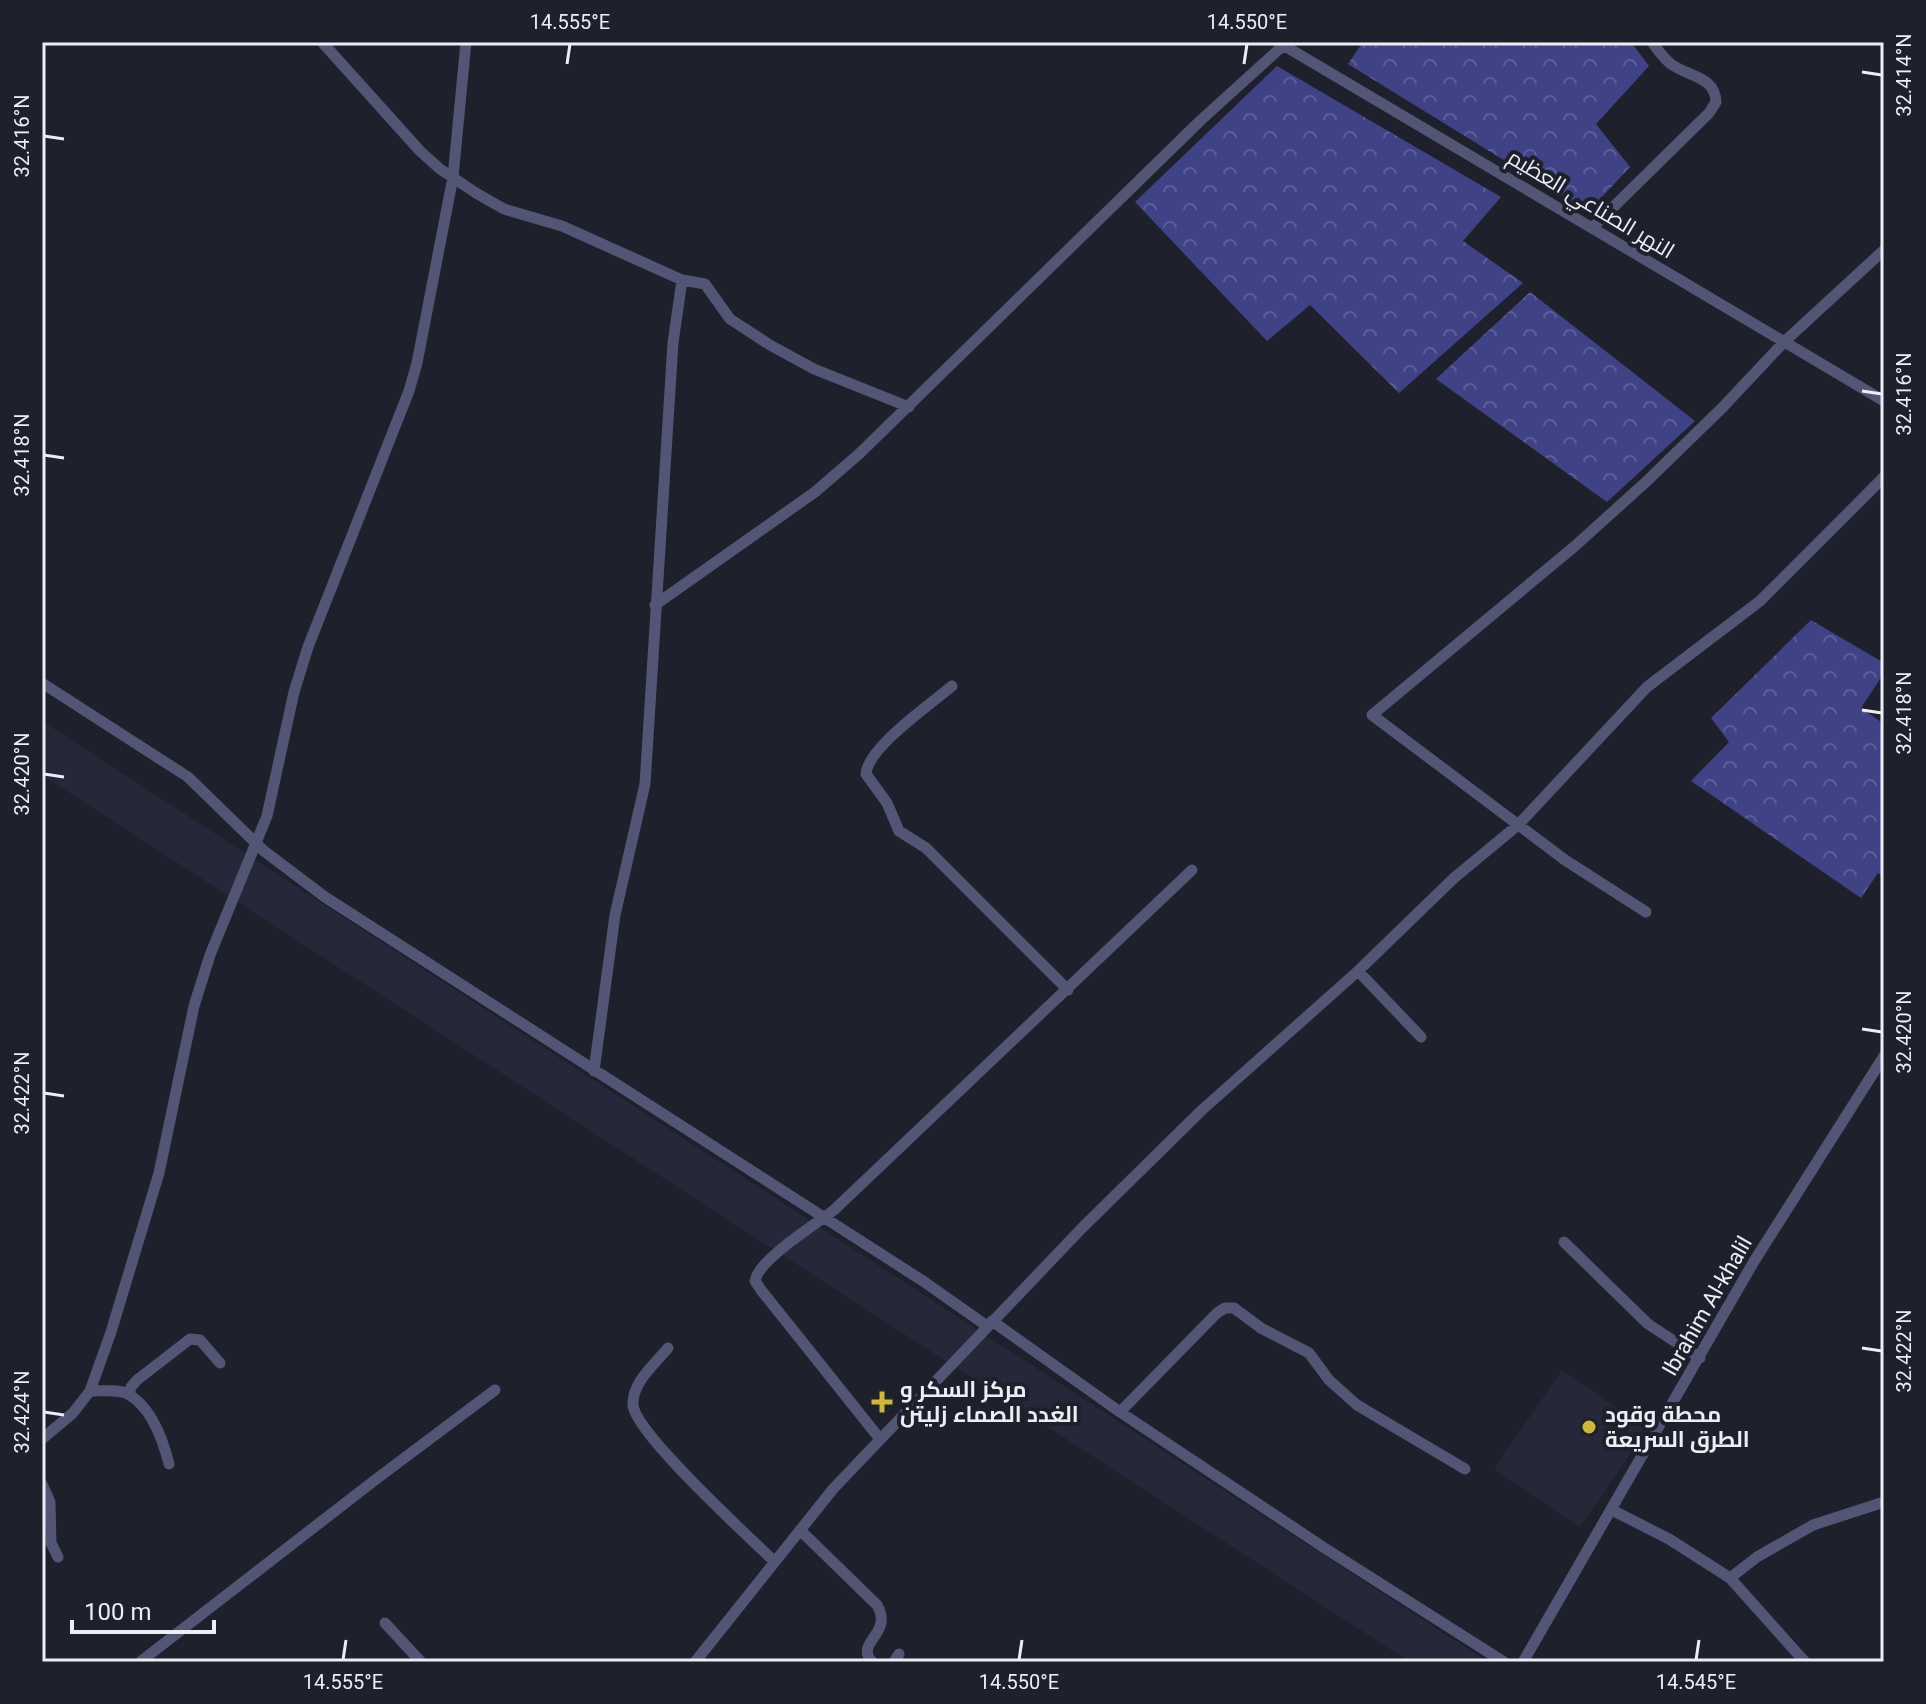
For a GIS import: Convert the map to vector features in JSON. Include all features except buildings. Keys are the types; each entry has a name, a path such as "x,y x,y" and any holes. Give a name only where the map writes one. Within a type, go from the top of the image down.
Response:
{"street":[{"path":"322,42 420,151 453,177 504,209 562,226 682,280 705,284 730,319 770,345 814,369 909,407"},
{"path":"42,1439 73,1413 90,1391 111,1332 159,1173 202,980 267,816 300,670 401,414 417,363 453,177 466,42"},
{"path":"1592,228 1709,113 1716,102 1714,91 1702,78 1673,66 1652,42"},
{"path":"655,605 815,492 909,407 1283,43"},
{"name":"النهر الصناعي العظيم","path":"1283,43 1884,401"},
{"path":"1646,912 1565,860 1372,715 1575,546 1647,481 1784,342 1884,250"},
{"path":"594,1071 612,931 645,784 673,343 682,280"},
{"path":"695,1662 833,1489 990,1323 1202,1110 1358,971 1454,878 1518,825 1647,687 1760,601 1884,477"},
{"path":"42,683 188,777 256,844 325,897 990,1323 1326,1549 1504,1662"},
{"path":"952,686 885,744 867,763 866,774 887,803 899,831 926,848 1068,990"},
{"path":"880,1439 755,1281 756,1274 764,1264 824,1218 1192,870"},
{"path":"1358,971 1421,1037"},
{"name":"Ibrahim Al-khalil","path":"1523,1662 1753,1263 1882,1062"},
{"path":"1564,1242 1648,1324 1700,1358"},
{"path":"1120,1412 1217,1313 1225,1308 1234,1308 1261,1328 1309,1353 1329,1380 1357,1405 1465,1469"},
{"path":"129,1395 137,1380 190,1339 200,1340 220,1363"},
{"path":"668,1348 634,1392 635,1413 706,1498 775,1562"},
{"path":"140,1662 495,1390"},
{"path":"90,1391 114,1391 129,1395 151,1418 169,1464"},
{"path":"42,1484 50,1502 51,1543 58,1557"},
{"path":"1730,1578 1757,1557 1813,1525 1884,1502"},
{"path":"1612,1510 1669,1539 1730,1578 1805,1662"},
{"path":"800,1530 882,1613 883,1621 866,1651 867,1658 872,1662"},
{"path":"385,1623 421,1662"}],"shaded area":[{"path":"42,721 1488,1662 1410,1662 42,775"},
{"path":"1562,1370 1648,1429 1580,1527 1494,1469"},
{"name":"مركز السكر و الغدد الصماء زليتن","path":"881,1389 895,1405 883,1416 869,1400"}],"green space":[{"path":"1363,42 1631,42 1649,66 1596,124 1630,167 1588,212 1348,64"},
{"path":"1277,66 1501,197 1463,241 1523,283 1399,393 1310,305 1267,341 1135,202"},
{"path":"1530,292 1695,421 1607,502 1436,379"},
{"path":"1811,620 1884,663 1884,673 1861,708 1884,724 1884,877 1878,873 1861,898 1691,781 1729,742 1711,718"}],"place":[{"name":"مركز السكر و الغدد الصماء زليتن","path":"882,1402"},
{"name":"محطة وقود الطرق السريعة","path":"1589,1427"}]}
